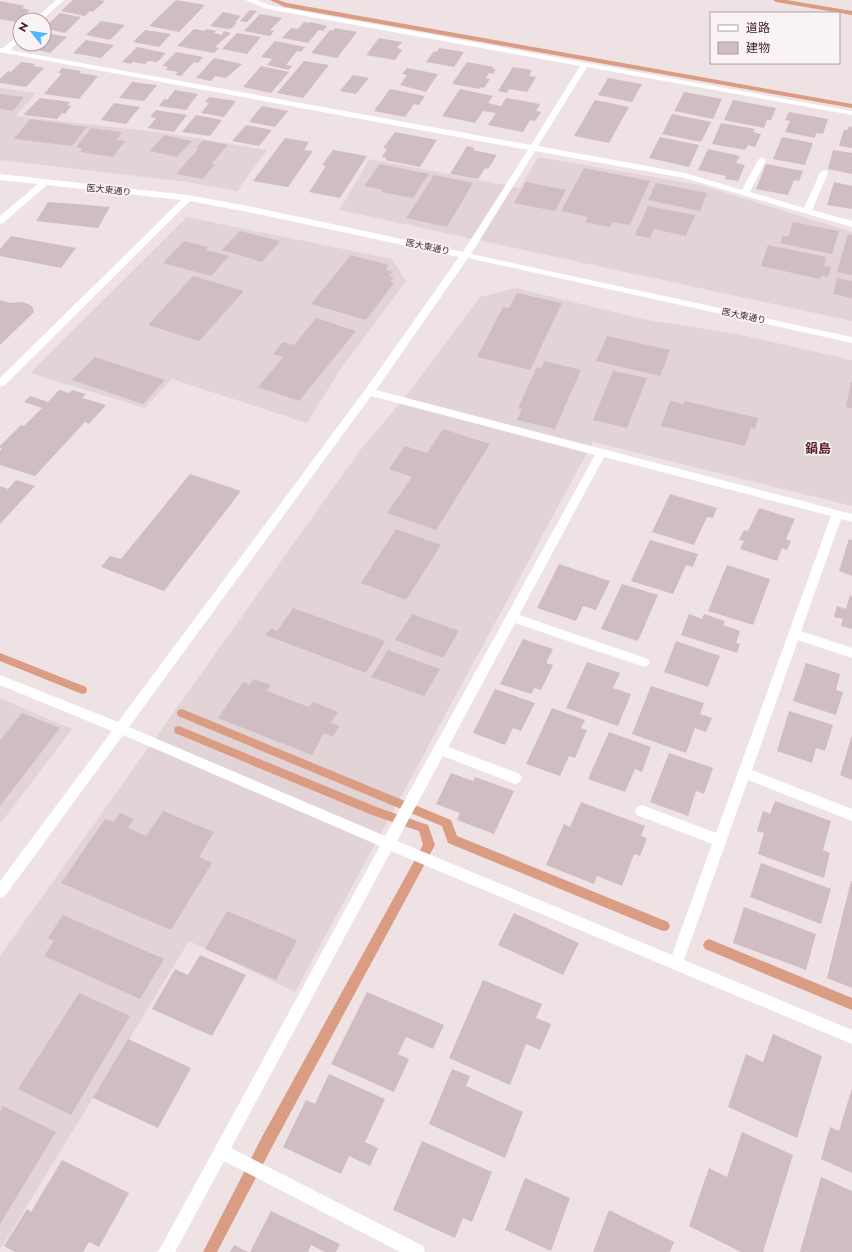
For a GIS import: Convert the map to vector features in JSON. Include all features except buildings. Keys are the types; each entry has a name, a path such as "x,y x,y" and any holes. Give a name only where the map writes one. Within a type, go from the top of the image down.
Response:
{"street":[{"path":"47,12 60,0"},
{"path":"249,0 267,7 585,66 852,113"},
{"path":"2,50 12,42"},
{"path":"2,50 685,176 852,224"},
{"path":"0,892 368,392 465,255 585,66"},
{"path":"745,193 762,160"},
{"path":"807,212 824,173"},
{"name":"医大東通り","path":"0,177 188,198 248,209 852,340"},
{"path":"0,221 45,182"},
{"path":"0,384 188,198"},
{"path":"368,392 852,518"},
{"path":"166,1252 601,453"},
{"path":"676,963 837,514"},
{"path":"512,617 644,662"},
{"path":"795,634 852,653"},
{"path":"0,680 121,728 389,844 852,1037"},
{"path":"440,750 515,778"},
{"path":"745,773 852,815"},
{"path":"642,811 721,841"},
{"path":"221,1151 417,1252"}],"shaded area":[{"path":"0,88 36,93 16,116 165,133 267,150 237,191 187,182 0,160"},
{"path":"538,157 700,185 852,232 852,321 339,210 370,159 520,188"},
{"path":"187,217 392,259 406,281 340,370 307,423 172,379 145,408 30,373"},
{"path":"516,288 642,319 737,334 852,360 852,506 593,442 295,992 189,941 0,1250 0,956 361,449 407,395 480,297"},
{"path":"0,698 72,729 0,824"}],"waterway":[{"path":"273,0 285,5 852,106"},
{"path":"776,0 852,13"},
{"path":"0,657 82,690"},
{"path":"182,713 447,823 452,839 664,926"},
{"path":"179,730 376,812 424,828 429,845 267,1142 210,1252"},
{"path":"709,945 852,1004"}],"district":[{"name":"鍋島","path":"818,448"}]}
